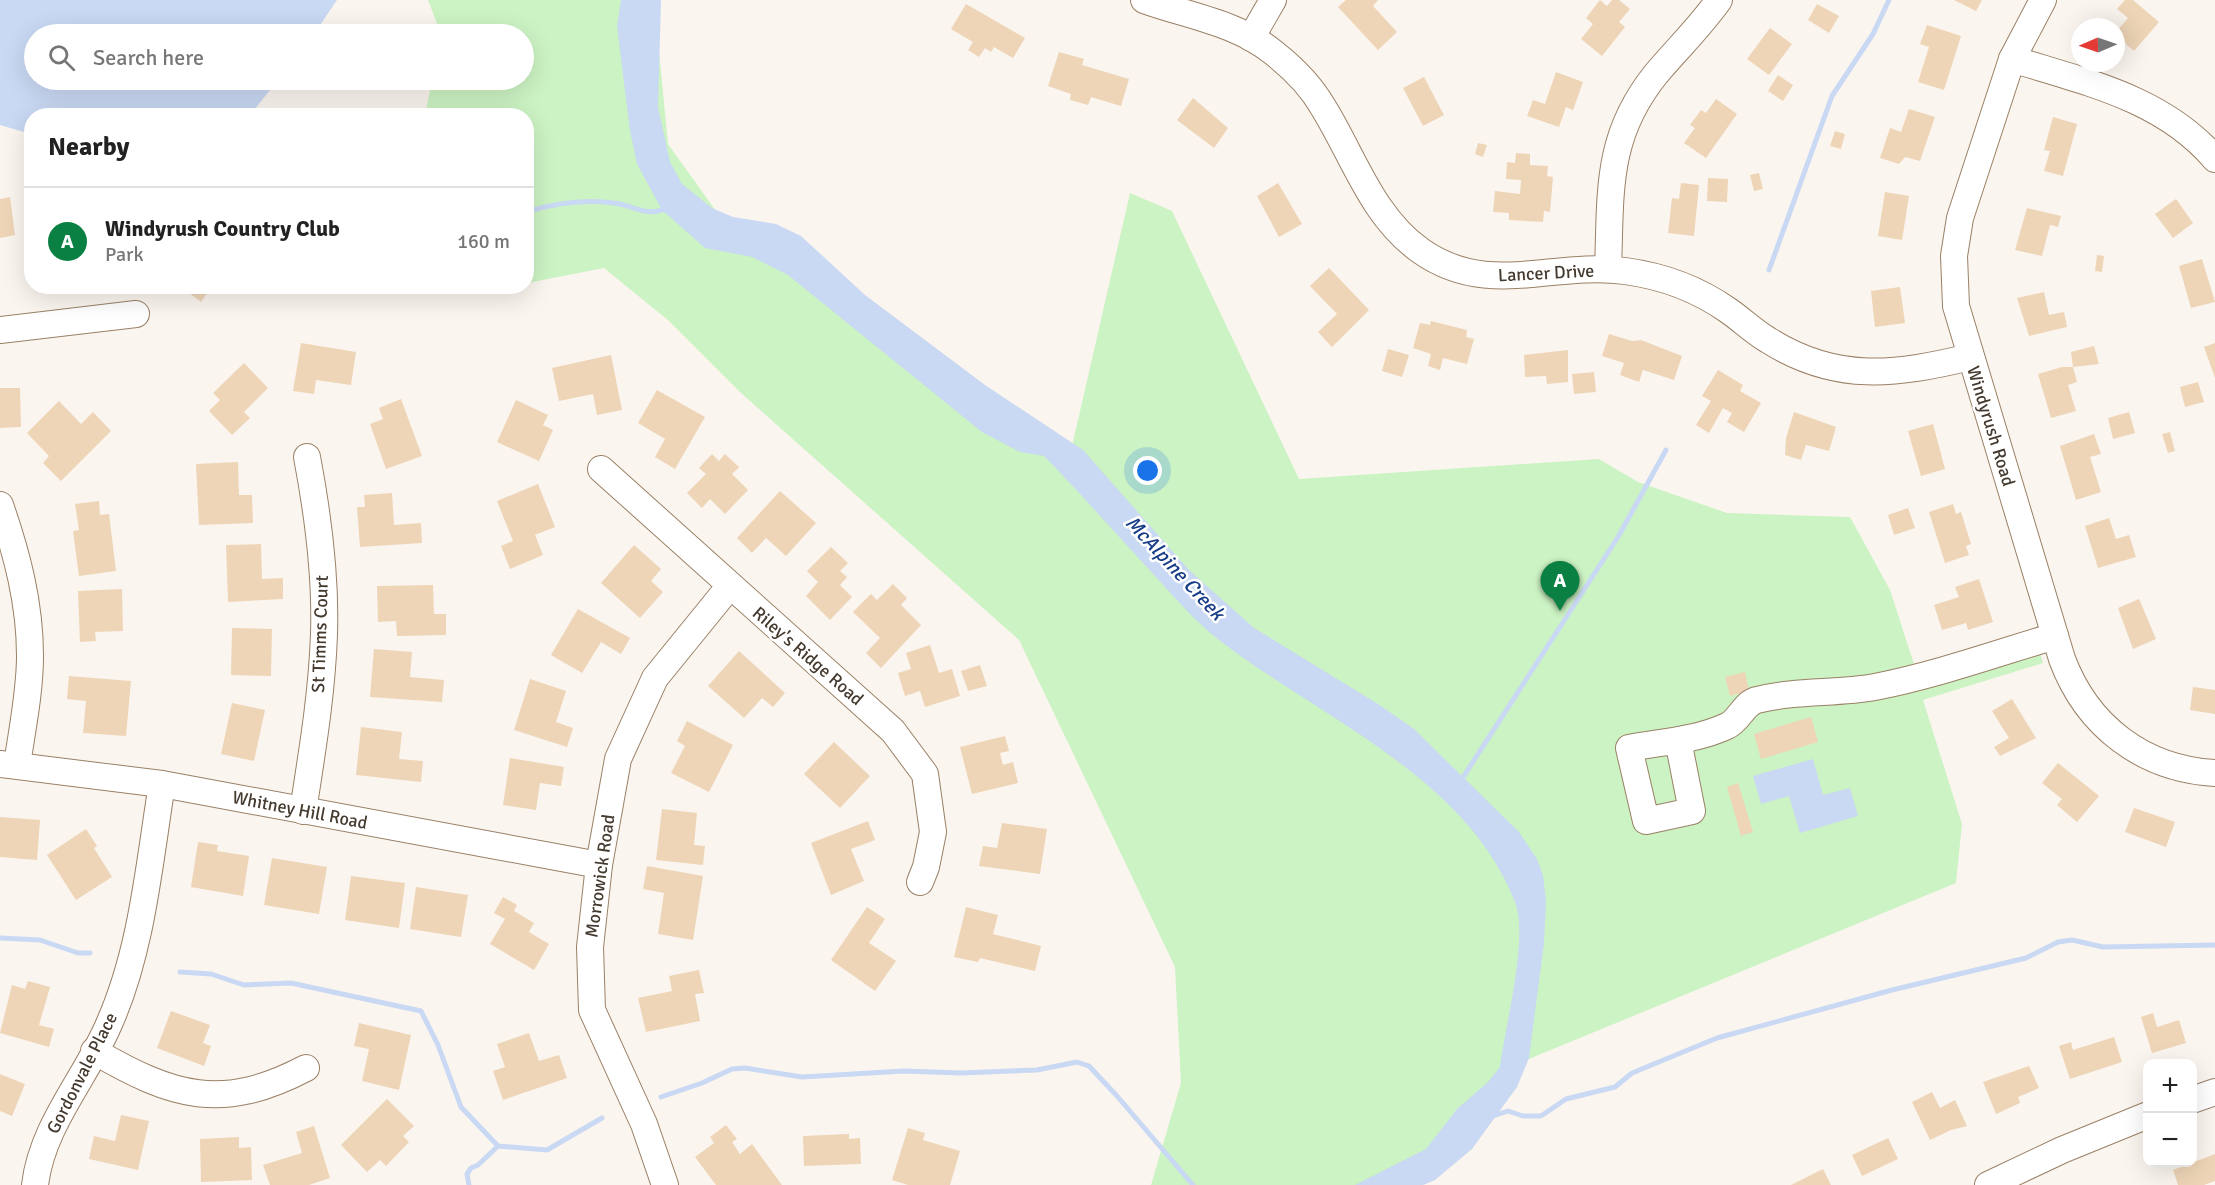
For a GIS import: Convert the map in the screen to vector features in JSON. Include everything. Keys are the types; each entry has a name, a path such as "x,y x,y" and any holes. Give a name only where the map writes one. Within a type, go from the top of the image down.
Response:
{"street":[{"name":"Lancer Drive","path":"1144,0 1207,19 1251,38 1275,53 1311,89 1342,139 1378,206 1400,235 1420,250 1457,270 1482,276 1508,277 1608,269 1659,278 1697,292 1775,344 1822,365 1861,372 1901,372 1970,357"},
{"path":"1251,38 1273,0"},
{"path":"1608,269 1614,158 1627,119 1657,73 1695,32 1719,0"},
{"name":"Windyrush Road","path":"2043,0 2012,59 1960,218 1953,273 1956,306 2055,636 2075,689 2091,714 2113,735 2150,758 2173,766 2215,772"},
{"path":"2012,59 2154,108 2199,141 2215,159"},
{"path":"0,330 136,314"},
{"name":"St Timms Court","path":"303,811 315,731 324,633 323,577 307,457"},
{"name":"Riley's Ridge Road","path":"601,469 729,586 894,731 925,774 933,832 926,867 920,882"},
{"path":"0,505 16,551 26,597 30,658 9,765"},
{"name":"Morrowick Road","path":"665,1185 644,1124 592,1010 590,947 599,866 618,759 633,721 655,678 729,586"},
{"path":"1678,740 1702,736 1730,725 1753,701 1786,693 1873,687 1940,672 2055,636"},
{"name":"Whitney Hill Road","path":"9,765 162,784 599,866"},
{"name":"Gordonvale Place","path":"35,1185 46,1143 63,1107 109,1025 133,958 162,784"},
{"path":"94,1051 133,1073 172,1088 207,1096 267,1086 306,1068"},
{"path":"2197,1099 2215,1092"},
{"path":"1988,1185 2062,1150 2143,1117"}],"green space":[{"path":"428,0 654,0 668,144 716,211 1070,455 1130,193 1172,211 1299,479 1599,459 1638,482 1727,513 1850,517 1890,590 1915,667 2034,632 2043,663 1923,700 1962,824 1956,883 1507,1068 1409,1185 1151,1185 1181,1083 1175,967 1019,640 741,393 669,321 604,268 534,282 534,108 427,108 430,90 534,90 534,24 437,24"}],"water":[{"path":"0,0 337,0 321,24 24,24 24,90 270,90 256,108 24,108 24,132 0,125"},
{"name":"McAlpine Creek","path":"621,0 661,0 658,107 670,162 682,184 712,208 733,217 776,224 801,236 865,295 985,385 1083,450 1189,570 1254,628 1378,704 1414,729 1519,832 1537,859 1543,875 1546,901 1544,943 1529,1058 1517,1087 1472,1149 1435,1180 1423,1185 1355,1185 1426,1149 1457,1109 1487,1083 1500,1067 1515,983 1519,918 1515,902 1492,858 1462,819 1426,784 1386,753 1259,668 1202,626 1044,456 1020,452 982,432 788,275 752,257 705,248 662,210 637,164 630,131 617,26"},
{"path":"1813,759 1823,795 1850,788 1858,816 1800,833 1789,796 1761,804 1753,776"}],"building":[{"path":"1346,0 1378,0 1373,6 1397,32 1378,50 1338,7"},
{"path":"1600,0 1607,6 1612,0 1619,0 1630,9 1619,22 1625,27 1602,56 1581,39 1593,24 1586,18"},
{"path":"1954,0 1982,0 1976,11"},
{"path":"2125,0 2133,0 2159,22 2134,51 2125,44 2125,22 2128,18 2117,9"},
{"path":"966,4 1025,38 1013,58 994,47 991,52 985,48 979,57 968,50 973,42 951,29"},
{"path":"1817,4 1839,16 1829,33 1808,20"},
{"path":"1927,25 1961,36 1944,90 1918,82 1929,47 1920,44"},
{"path":"1770,28 1792,44 1769,75 1747,59"},
{"path":"1059,52 1084,59 1082,65 1129,79 1121,106 1091,97 1088,105 1070,100 1071,94 1048,86"},
{"path":"1556,72 1583,82 1573,110 1566,107 1559,127 1527,116 1533,100 1545,104"},
{"path":"1778,75 1793,85 1783,101 1768,91"},
{"path":"1424,77 1444,115 1423,126 1403,88"},
{"path":"1193,98 1228,128 1214,148 1177,120"},
{"path":"1716,99 1737,114 1706,158 1684,143 1695,128 1690,125 1701,110 1706,113"},
{"path":"1909,109 1935,117 1920,161 1905,157 1899,164 1880,158 1890,128 1901,132"},
{"path":"2053,117 2077,124 2063,176 2044,171 2050,151 2044,150"},
{"path":"1835,131 1845,134 1841,149 1830,146"},
{"path":"1478,143 1487,145 1483,157 1475,154"},
{"path":"1516,153 1530,154 1530,165 1548,166 1547,176 1553,177 1550,212 1544,211 1543,222 1509,220 1509,213 1493,212 1495,191 1520,194 1521,180 1506,179 1507,162 1515,163"},
{"path":"1759,173 1763,189 1754,191 1750,175"},
{"path":"1708,178 1728,179 1727,202 1707,201"},
{"path":"1278,183 1302,224 1279,237 1257,196"},
{"path":"1681,183 1699,185 1694,236 1668,233 1672,198 1679,199"},
{"path":"1885,192 1909,196 1902,240 1878,236"},
{"path":"10,197 15,235 0,238 0,199"},
{"path":"2176,199 2193,223 2173,238 2155,214"},
{"path":"2027,208 2061,216 2058,227 2050,225 2042,256 2015,250"},
{"path":"2097,255 2104,256 2102,272 2095,271"},
{"path":"2202,259 2215,302 2191,308 2179,266"},
{"path":"1329,268 1369,310 1332,347 1318,332 1337,314 1310,286"},
{"path":"1900,287 1905,323 1875,327 1871,291"},
{"path":"2044,292 2049,315 2064,312 2067,327 2029,336 2017,298"},
{"path":"190,294 206,294 201,302"},
{"path":"1431,321 1467,330 1466,337 1474,339 1467,364 1443,358 1440,370 1428,366 1431,354 1413,348 1420,323 1430,325"},
{"path":"1609,334 1632,341 1641,340 1682,356 1674,380 1643,370 1639,382 1620,375 1624,363 1602,356"},
{"path":"301,343 356,352 351,385 316,380 314,394 293,391"},
{"path":"2215,343 2215,378 2204,347"},
{"path":"2094,346 2099,364 2073,367 2071,352"},
{"path":"1388,349 1409,355 1402,377 1382,371"},
{"path":"1568,350 1568,382 1547,384 1546,376 1525,377 1524,355"},
{"path":"611,355 622,410 597,415 593,394 559,401 552,368"},
{"path":"244,363 268,388 244,412 250,418 232,435 209,411 220,400 213,393"},
{"path":"2062,367 2073,367 2077,382 2068,385 2076,411 2051,418 2038,374"},
{"path":"1718,370 1743,385 1740,391 1761,403 1744,432 1727,422 1732,413 1723,408 1709,433 1696,425 1711,401 1702,396"},
{"path":"1594,372 1596,392 1574,394 1572,374"},
{"path":"2198,382 2204,402 2185,407 2180,387"},
{"path":"0,388 20,388 21,427 0,428"},
{"path":"657,390 705,417 675,469 655,457 665,439 638,423"},
{"path":"401,399 422,456 386,469 370,424 383,419 379,408"},
{"path":"516,400 548,415 543,425 553,430 539,461 497,442"},
{"path":"59,401 81,424 93,412 111,431 61,481 43,463 49,456 27,433"},
{"path":"1794,412 1836,427 1829,451 1806,445 1801,460 1785,455 1786,438"},
{"path":"2129,412 2135,433 2113,439 2108,418"},
{"path":"1933,424 1945,469 1921,476 1908,431"},
{"path":"2170,432 2175,451 2168,453 2162,434"},
{"path":"2094,434 2101,454 2090,457 2101,492 2076,500 2060,446"},
{"path":"712,454 719,461 725,454 739,467 732,474 748,490 725,514 710,499 702,508 687,493 706,474 699,468"},
{"path":"238,462 239,495 252,495 253,523 199,525 196,464"},
{"path":"538,484 555,527 535,535 543,555 510,569 501,546 513,541 497,501"},
{"path":"780,491 816,523 786,556 766,538 752,553 737,538"},
{"path":"392,493 394,525 421,523 422,543 360,547 357,507 365,507 364,495"},
{"path":"99,501 100,515 109,514 116,571 79,576 73,531 79,530 75,504"},
{"path":"1953,504 1956,514 1961,512 1971,544 1966,546 1969,555 1945,563 1929,512"},
{"path":"1908,508 1915,528 1894,535 1888,515"},
{"path":"2109,518 2116,539 2129,535 2136,557 2098,568 2085,526"},
{"path":"261,544 262,579 283,578 283,599 228,602 226,545"},
{"path":"634,545 661,569 651,581 663,592 640,618 601,583"},
{"path":"831,547 848,563 840,571 847,577 840,585 852,597 830,620 806,596 818,582 807,571"},
{"path":"1979,579 1993,622 1968,630 1966,623 1942,630 1934,605 1959,597 1955,587"},
{"path":"893,584 907,598 901,605 921,625 881,668 866,653 880,638 853,612 871,594 877,600"},
{"path":"433,585 434,614 446,614 446,635 397,636 396,621 378,622 377,586"},
{"path":"122,589 123,631 95,632 96,641 80,642 78,591"},
{"path":"2139,599 2156,639 2133,649 2118,608"},
{"path":"578,609 630,638 621,654 601,642 582,673 551,655"},
{"path":"232,628 272,629 271,676 231,675"},
{"path":"930,645 939,673 952,669 960,696 925,707 920,691 905,696 898,673 911,669 906,653"},
{"path":"374,649 412,652 410,677 444,680 442,702 370,697"},
{"path":"739,651 785,693 773,707 762,698 744,718 708,686"},
{"path":"980,665 987,686 968,691 961,671"},
{"path":"1745,672 1749,691 1730,696 1725,677"},
{"path":"69,676 131,681 126,736 83,733 86,701 67,699"},
{"path":"530,679 566,691 556,722 573,728 567,747 514,730"},
{"path":"2193,687 2215,690 2215,714 2190,710"},
{"path":"2012,699 2036,738 2000,756 1994,747 2009,738 1992,711"},
{"path":"232,703 265,710 254,761 221,754"},
{"path":"1811,717 1818,742 1761,759 1754,734"},
{"path":"687,721 733,745 709,792 671,773 685,746 677,741"},
{"path":"361,727 402,732 399,759 423,761 421,782 356,775"},
{"path":"1005,736 1009,751 1000,753 1003,765 1013,762 1018,783 972,794 960,747"},
{"path":"834,742 870,776 840,808 804,774"},
{"path":"510,758 564,767 561,786 540,783 536,810 503,805"},
{"path":"2058,763 2099,796 2077,822 2057,805 2062,799 2042,783"},
{"path":"1738,783 1753,832 1741,836 1727,787"},
{"path":"2134,808 2175,822 2166,847 2125,832"},
{"path":"662,809 697,813 694,845 705,846 703,865 656,860"},
{"path":"0,817 40,820 37,860 0,857"},
{"path":"868,821 875,840 851,849 864,881 831,895 811,843"},
{"path":"1002,823 1047,829 1040,874 979,866 983,846 997,848"},
{"path":"86,829 97,846 94,848 112,877 76,900 47,855"},
{"path":"198,842 218,845 217,851 249,856 243,896 191,887"},
{"path":"272,858 327,867 319,914 264,905"},
{"path":"647,866 703,876 693,940 658,934 664,893 643,889"},
{"path":"351,876 405,883 399,928 345,920"},
{"path":"416,887 468,895 461,937 410,929"},
{"path":"503,897 517,905 514,911 534,923 529,932 549,944 534,970 490,944 505,919 494,913"},
{"path":"867,907 885,919 869,943 896,961 875,991 831,960"},
{"path":"966,907 998,915 993,934 1041,946 1035,971 980,958 978,962 954,957"},
{"path":"699,970 704,993 695,994 700,1021 646,1032 638,998 672,991 669,976"},
{"path":"28,981 50,987 39,1025 54,1029 49,1047 0,1033 12,985 25,989"},
{"path":"171,1011 210,1025 203,1043 211,1046 204,1066 157,1048"},
{"path":"2153,1013 2157,1027 2179,1020 2186,1043 2152,1053 2141,1017"},
{"path":"359,1023 411,1035 399,1090 362,1081 369,1049 354,1046"},
{"path":"529,1033 539,1061 559,1055 567,1078 503,1100 493,1071 505,1067 497,1044"},
{"path":"2114,1037 2122,1062 2070,1079 2059,1046 2071,1042 2073,1050"},
{"path":"2029,1066 2039,1088 2018,1097 2020,1103 1996,1114 1983,1082"},
{"path":"0,1074 25,1084 12,1116 0,1111"},
{"path":"1932,1092 1940,1108 1955,1100 1967,1126 1951,1130 1930,1140 1912,1102"},
{"path":"387,1099 414,1126 403,1136 409,1142 386,1166 380,1160 367,1172 341,1145"},
{"path":"121,1115 149,1121 138,1170 89,1159 94,1136 115,1141"},
{"path":"726,1125 737,1139 732,1142 740,1154 752,1144 782,1185 716,1185 695,1157 714,1143 710,1137"},
{"path":"314,1126 330,1178 309,1185 270,1185 263,1165 302,1153 296,1132"},
{"path":"908,1128 925,1133 923,1140 960,1151 950,1185 908,1185 892,1180"},
{"path":"849,1134 849,1139 860,1138 861,1164 804,1166 803,1136"},
{"path":"239,1137 239,1148 251,1147 252,1180 201,1182 200,1139"},
{"path":"1888,1138 1898,1159 1862,1176 1852,1155"},
{"path":"2215,1154 2215,1181 2204,1185 2178,1185 2173,1170 2181,1167 2197,1167 2197,1161"},
{"path":"1823,1169 1831,1185 1791,1185"}],"waterway":[{"path":"1769,270 1832,96 1873,34 1889,0"},
{"path":"534,210 581,202 621,204 647,212 668,207"},
{"path":"1460,782 1618,537 1666,450"},
{"path":"0,938 40,940 78,953 90,953"},
{"path":"1490,1117 1508,1111 1523,1116 1541,1116 1566,1099 1615,1087 1632,1073 1717,1038 1892,990 2026,958 2058,942 2072,940 2103,947 2215,945"},
{"path":"180,972 211,974 244,985 291,983 421,1011 438,1045 461,1107 498,1146 547,1150 602,1118"},
{"path":"661,1097 702,1083 732,1069 745,1068 802,1077 904,1071 961,1073 1037,1070 1077,1062 1089,1066 1193,1185"},
{"path":"469,1185 467,1174 471,1168 478,1165 498,1146"}],"place":[{"name":"Windyrush Country Club","path":"1560,611"}]}
